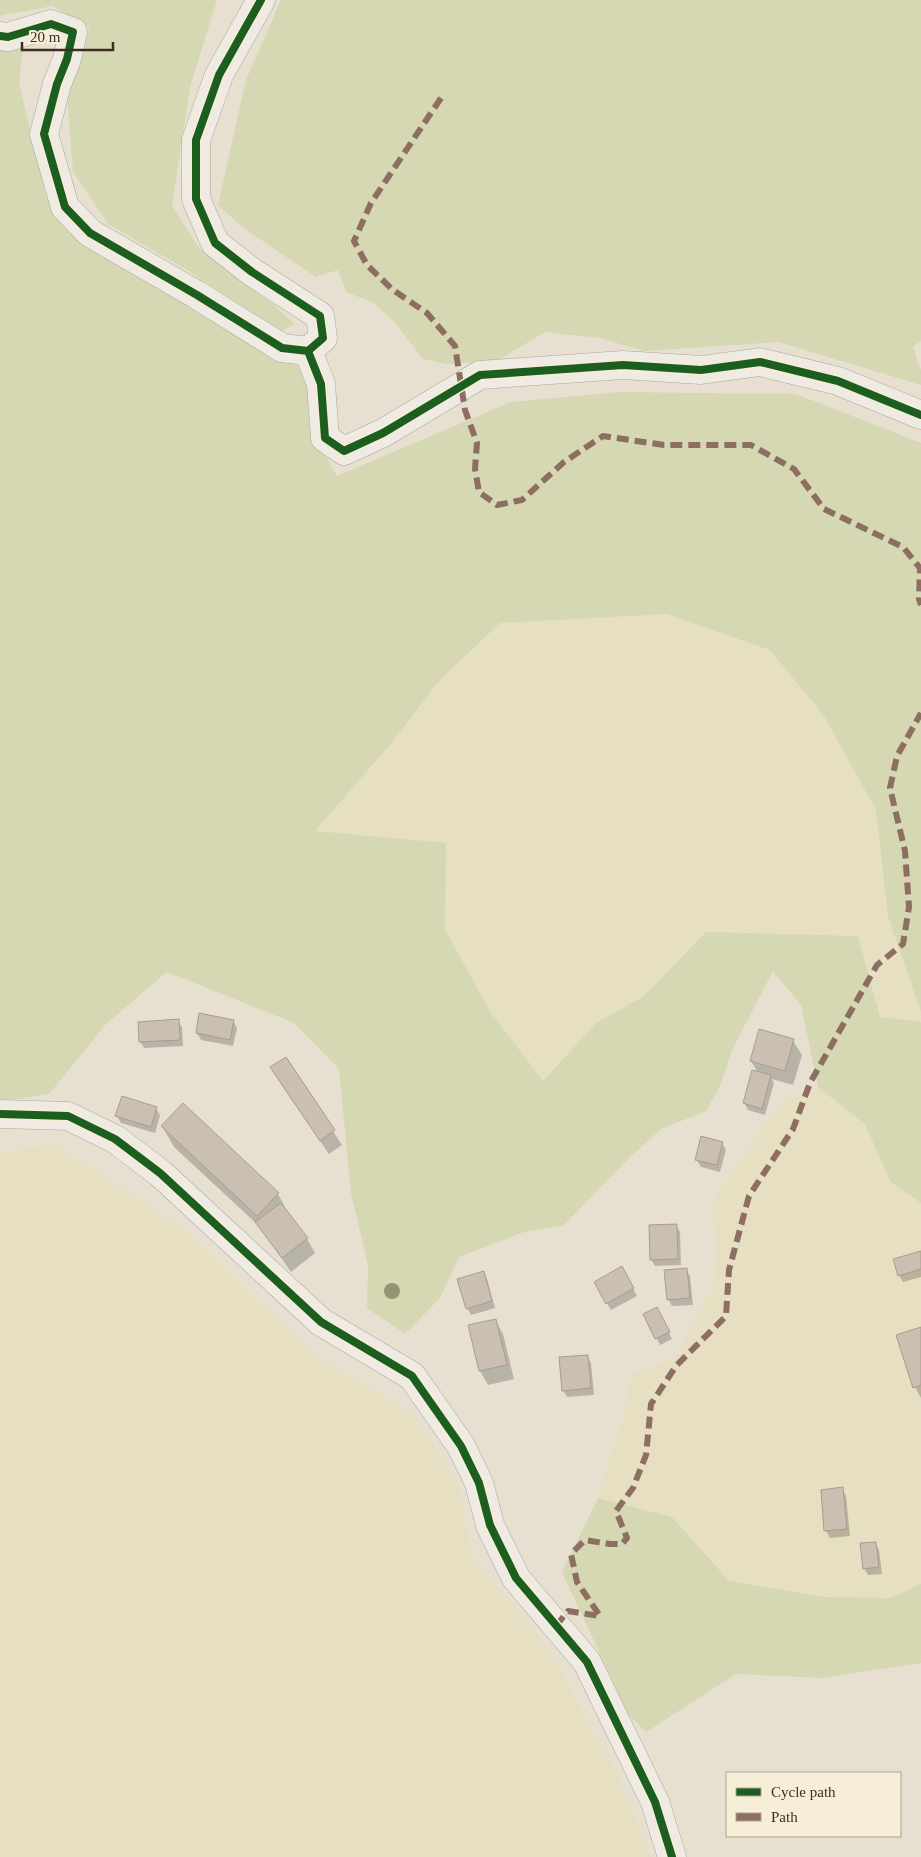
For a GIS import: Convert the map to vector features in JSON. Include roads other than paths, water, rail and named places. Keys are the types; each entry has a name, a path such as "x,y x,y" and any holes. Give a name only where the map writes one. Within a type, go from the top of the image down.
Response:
{"street":[{"path":"0,36 8,37 51,24 73,32 67,59 57,84 44,134 65,207 90,233 197,295 282,348 308,351 323,338 320,316 252,272 215,243 196,199 196,140 219,75 261,0"},
{"path":"308,351 321,384 325,438 344,451 383,433 480,374 623,365 701,370 760,362 838,381 921,415"},
{"path":"0,1114 68,1116 115,1139 160,1174 321,1322 412,1376 461,1446 479,1483 490,1525 516,1578 586,1662 655,1802 672,1857"}]}
